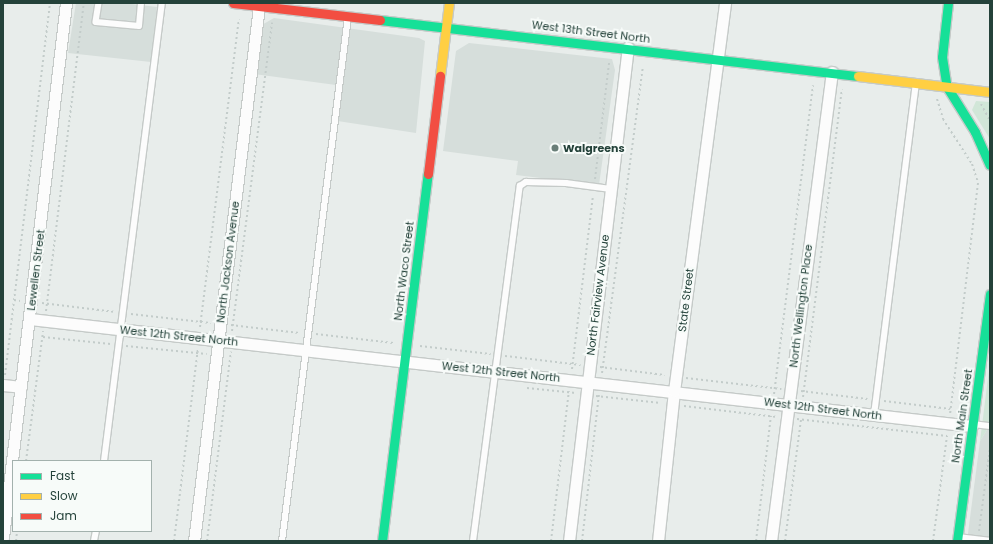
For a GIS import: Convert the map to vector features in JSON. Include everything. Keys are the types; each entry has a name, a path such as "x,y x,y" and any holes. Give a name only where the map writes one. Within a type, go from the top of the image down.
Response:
{"street":[{"name":"Lewellen Street","path":"12,460 66,3"},
{"name":"West 13th Street North","path":"233,3 259,6 291,6 348,16 832,72 990,92"},
{"name":"North Waco Street","path":"382,541 449,3"},
{"path":"718,59 725,3"},
{"path":"948,3 942,58 947,87 975,132 990,165"},
{"name":"North Jackson Avenue","path":"194,541 259,6"},
{"name":"North Fairview Avenue","path":"569,541 628,48"},
{"name":"State Street","path":"658,541 674,391 718,59"},
{"name":"North Wellington Place","path":"771,541 832,72"},
{"name":"North Main Street","path":"957,539 990,294"},
{"name":"West 12th Street North","path":"30,319 588,381 949,424 973,425"},
{"path":"3,385 21,387"},
{"name":"Lewellen Street","path":"3,537 12,462"}],"lane":[{"path":"99,3 96,22 139,26 141,3"},
{"path":"104,460 162,3"},
{"path":"282,541 348,16"},
{"path":"874,415 916,83"},
{"path":"473,541 496,355 520,186 526,182 566,182 611,189"},
{"path":"973,425 990,426"},
{"path":"957,539 989,541 990,535"}],"path":[{"path":"3,385 50,3"},
{"path":"26,460 45,321 84,3"},
{"path":"174,541 239,19"},
{"path":"207,541 272,23"},
{"path":"551,541 609,63"},
{"path":"582,541 601,383 643,67"},
{"path":"756,541 812,85"},
{"path":"785,541 842,89"},
{"path":"933,541 951,409 978,183 972,164 943,119 937,99"},
{"path":"980,103 990,121"},
{"path":"14,300 951,409"},
{"path":"978,540 990,447"}],"shaded area":[{"path":"76,3 124,3 157,7 151,62 68,53"},
{"path":"274,18 419,38 425,41 416,133 331,120 336,85 254,74 260,26"},
{"path":"469,43 612,59 615,70 599,185 516,175 518,161 443,151 456,51"},
{"path":"990,425 990,541 967,541 980,441"}],"green space":[{"path":"976,101 990,102 990,139 972,110"},
{"path":"990,362 990,425 980,441"}],"traffic: fast":[{"path":"948,3 942,57 947,87 975,132 990,165"},
{"path":"380,20 858,76"},
{"path":"382,541 428,174"},
{"path":"957,541 990,294"}],"traffic: slow":[{"path":"440,76 449,3"},
{"path":"858,76 990,92"}],"traffic: jam":[{"path":"233,3 380,20"},
{"path":"428,174 440,76"}],"place":[{"name":"Walgreens","path":"555,148"}]}
